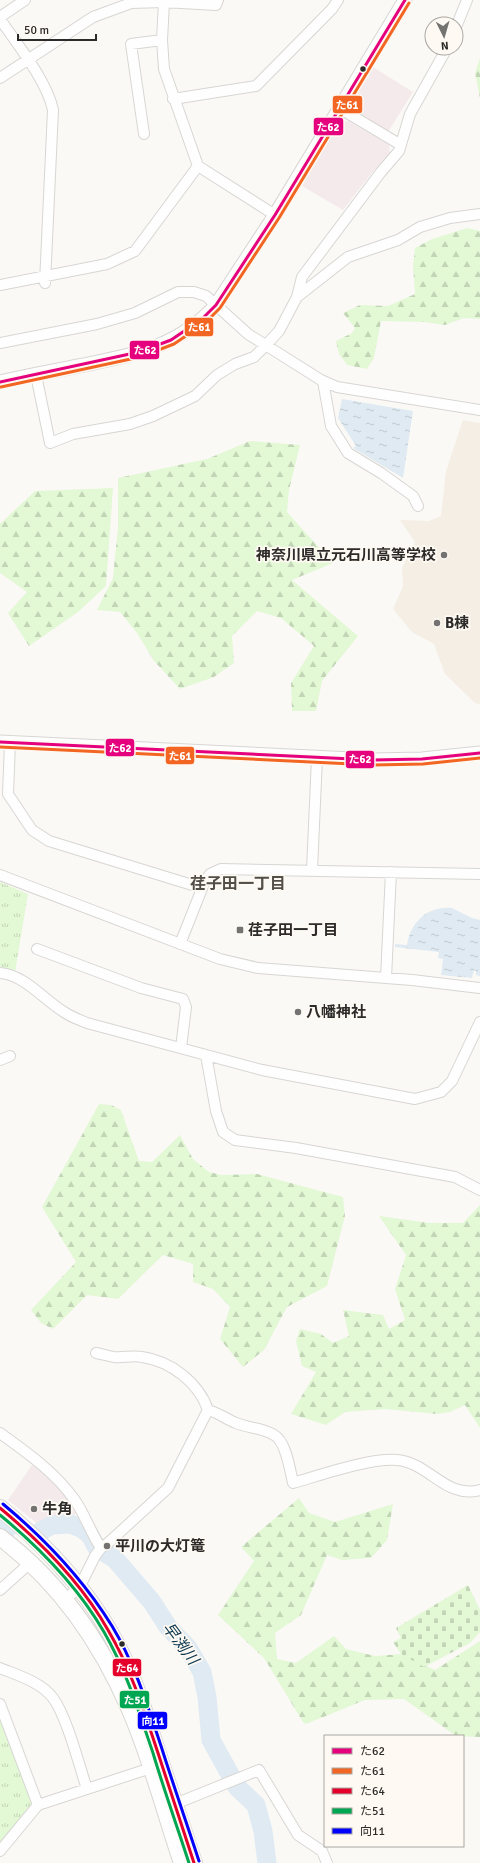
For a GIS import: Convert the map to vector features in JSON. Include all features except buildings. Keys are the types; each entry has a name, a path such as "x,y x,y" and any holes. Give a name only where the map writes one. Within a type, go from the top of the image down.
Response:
{"main road":[{"path":"0,1508 36,1540 79,1588 100,1616 118,1648 133,1681 194,1863"},
{"path":"0,1537 30,1563 64,1599 96,1642 131,1712 182,1863"}],"street":[{"path":"25,0 0,18 28,60 51,99 53,110 45,280"},
{"path":"0,78 93,17 131,3 164,2 216,5 218,0"},
{"path":"173,99 256,86 332,9 338,0"},
{"path":"0,382 140,353 167,342 192,327 216,305 275,215 405,0"},
{"path":"460,16 467,0"},
{"path":"164,2 162,40 164,69 173,99 198,166 275,215"},
{"path":"144,134 131,44 162,40"},
{"path":"36,375 50,443 73,434 130,424 153,416 195,396 217,375 235,364 254,357 279,331 297,297 302,277 381,172 395,158 401,145 410,114 443,56"},
{"path":"339,108 401,145"},
{"path":"0,285 45,280 107,264 135,251 198,166"},
{"path":"297,297 348,257 398,240 420,227 450,218 480,214"},
{"path":"0,343 55,330 97,324 135,313 178,292 194,292 206,296 248,334 323,381 336,387 480,410"},
{"path":"323,381 331,426 348,453 381,473 413,496 418,506"},
{"path":"202,888 49,841 32,830 8,794 5,742 372,760 415,759 480,753"},
{"path":"312,870 317,758"},
{"path":"180,944 202,888 210,874 221,869 480,874"},
{"path":"386,978 391,872"},
{"path":"0,875 220,959 258,968 386,978 480,988"},
{"path":"37,949 141,988 183,999 186,1007 181,1048"},
{"path":"0,973 5,973 24,982 65,1013 87,1023 262,1070 415,1099 441,1092 452,1081 480,1022"},
{"path":"206,1055 216,1112 223,1132 235,1140 296,1148 455,1177 480,1190"},
{"path":"64,1599 79,1588 95,1556 101,1548 168,1488 174,1480 193,1436 208,1410 204,1397 189,1380 182,1374 158,1361 142,1356 115,1357 96,1353"},
{"path":"208,1410 219,1413 236,1423 276,1435 283,1444 293,1483 355,1466 397,1460 421,1468 456,1490 472,1492 480,1490"},
{"path":"0,1433 56,1478 74,1498 85,1517 93,1537 101,1548"},
{"path":"0,1590 30,1563"},
{"path":"0,1668 36,1683 53,1697 62,1716 87,1789"},
{"path":"0,1704 38,1805"},
{"path":"0,1851 38,1805 151,1768"},
{"path":"175,1804 259,1770 298,1835 322,1851 327,1863"}],"shaded area":[{"path":"373,67 413,92 388,132 354,111 352,103"},
{"path":"348,121 389,145 390,154 371,174 343,210 302,186 339,123"},
{"name":"神奈川県立元石川高等学校","path":"463,420 480,423 480,704 475,703 445,674 434,644 412,632 393,609 403,586 402,568 415,542 400,520 429,521 441,516 446,471"},
{"path":"34,1462 58,1484 76,1514 39,1525 8,1500"}],"green space":[{"path":"480,58 480,98 475,73"},
{"path":"467,228 480,231 480,319 464,318 445,325 424,322 381,321 374,358 367,369 347,365 339,354 336,341 352,333 355,328 343,313 360,305 388,306 415,294 413,266 415,248 432,239"},
{"path":"250,441 300,445 289,490 287,512 333,563 292,580 358,636 322,681 316,711 292,711 291,683 314,646 281,618 257,611 232,636 234,663 214,677 180,689 154,661 137,633 120,612 97,610 113,578 118,527 118,478 207,459"},
{"path":"113,488 106,586 78,612 29,646 8,613 27,592 0,573 0,524 35,491"},
{"path":"0,882 28,894 15,972 0,967"},
{"path":"99,1104 111,1105 121,1110 139,1161 152,1162 180,1135 193,1159 209,1172 222,1175 257,1174 343,1197 345,1216 327,1286 287,1307 264,1350 243,1367 220,1339 230,1307 213,1289 193,1282 193,1264 163,1255 118,1299 87,1295 53,1329 41,1323 31,1310 76,1262 42,1207"},
{"path":"480,1205 480,1428 465,1405 450,1412 437,1414 385,1409 345,1412 326,1425 291,1414 316,1372 302,1366 296,1341 300,1329 321,1334 333,1343 349,1336 343,1310 383,1315 389,1329 405,1320 395,1289 406,1255 379,1216 430,1223 463,1223"},
{"path":"299,1498 309,1513 335,1522 393,1504 387,1540 371,1558 342,1560 327,1555 301,1615 275,1633 277,1659 296,1663 334,1636 346,1649 375,1656 402,1654 435,1670 480,1641 480,1737 455,1735 404,1699 365,1700 306,1724 303,1722 264,1658 218,1615 254,1561 241,1547"},
{"path":"468,1585 480,1610 480,1632 470,1643 424,1667 401,1654 393,1642 401,1638 396,1628"},
{"path":"0,1714 35,1805 0,1847"}],"water":[{"path":"342,399 413,411 403,478 353,448 356,446 338,418"},
{"path":"443,908 452,908 472,918 480,920 480,976 476,975 476,971 474,970 472,978 441,975 443,959 438,958 439,952 395,947 395,944 407,945 412,929 428,912"}],"waterway":[{"name":"早渕川","path":"0,1523 8,1528"},
{"name":"早渕川","path":"41,1531 52,1525 70,1524 81,1528 90,1535 97,1548 115,1559 152,1602 168,1627 188,1648 202,1672 207,1697 211,1740 237,1787 256,1805 263,1831 267,1863"}],"transit line":[{"name":"た62","path":"0,382 139,352 171,340 202,319 216,305 275,215 405,0"},
{"name":"た61","path":"1,387 140,357 174,344 205,323 220,308 279,218 409,3"},
{"name":"た62","path":"0,742 373,760 422,759 480,753"},
{"name":"た61","path":"0,747 373,765 423,764 480,758"},
{"name":"向11","path":"3,1504 34,1531 76,1576 101,1609 120,1640 128,1655 146,1702 199,1861"},
{"name":"た64","path":"0,1508 31,1535 60,1564 86,1596 108,1630 124,1660 142,1706 194,1863"},
{"name":"た51","path":"0,1515 44,1555 70,1584 94,1615 112,1646 137,1707 189,1863"}],"place":[{"name":"神奈川県立元石川高等学校","path":"444,555"},
{"name":"B棟","path":"437,623"},
{"name":"荏子田一丁目","path":"240,930"},
{"name":"八幡神社","path":"298,1012"},
{"name":"牛角","path":"34,1509"},
{"name":"平川の大灯篭","path":"107,1546"}],"district":[{"name":"荏子田一丁目","path":"238,883"}]}
